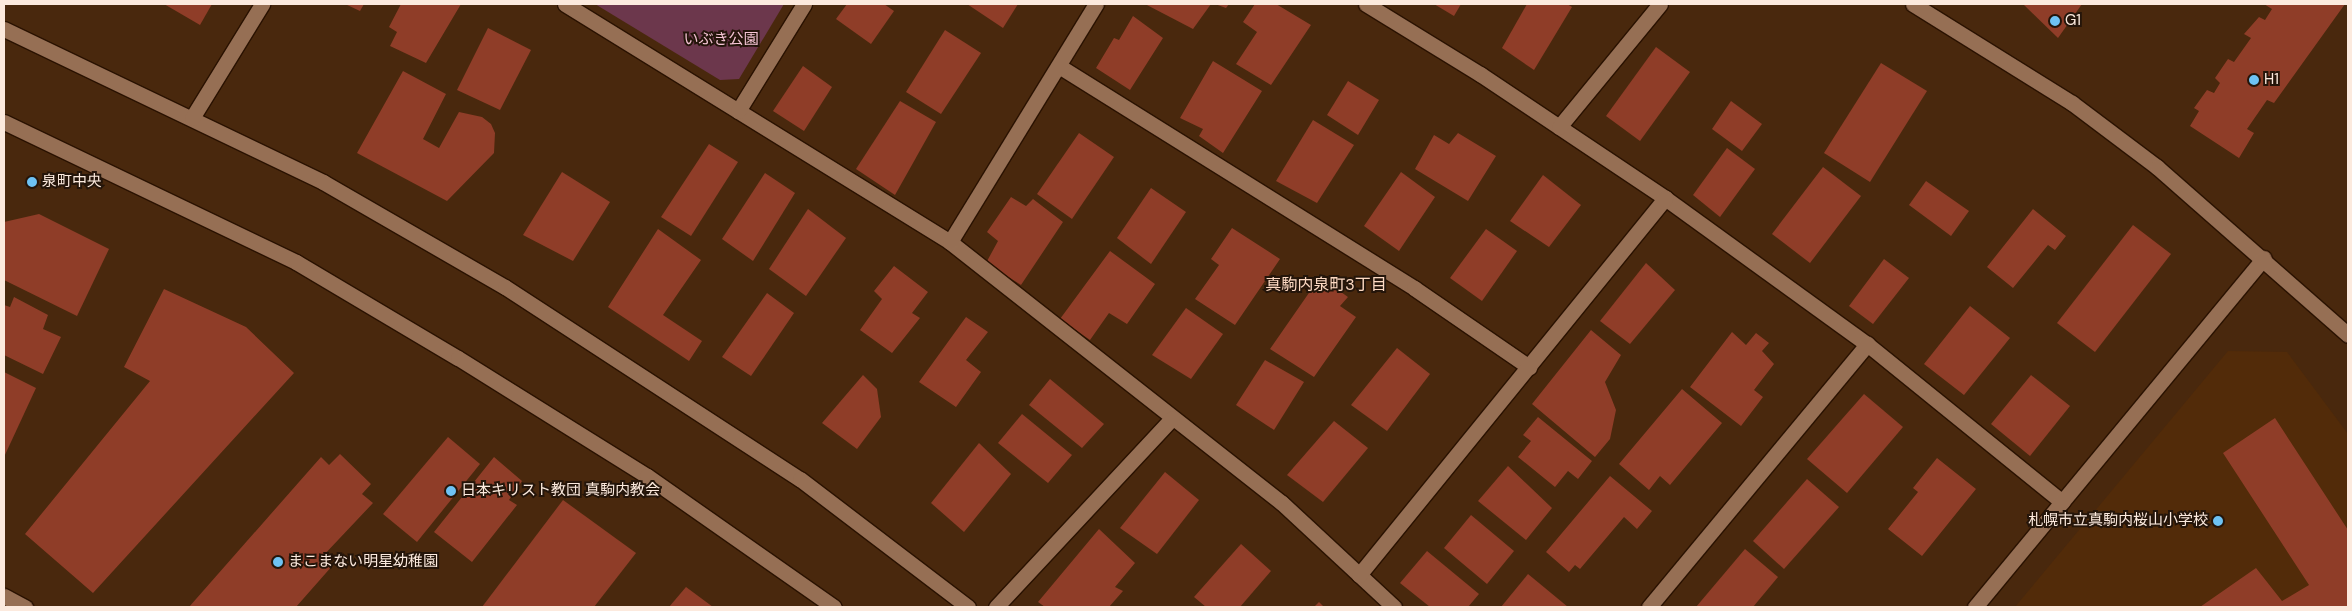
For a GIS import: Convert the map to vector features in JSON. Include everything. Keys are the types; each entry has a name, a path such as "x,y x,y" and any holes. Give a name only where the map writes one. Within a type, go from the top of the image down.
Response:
{"street":[{"path":"192,118 262,4"},
{"path":"565,4 950,242 1282,503 1394,607"},
{"path":"738,111 804,4"},
{"path":"950,242 1096,4"},
{"path":"1366,4 1559,127 1665,198 1867,344 2062,502"},
{"path":"1559,127 1660,4"},
{"path":"1913,4 2072,103 2156,167 2264,258 2348,335"},
{"path":"4,29 323,182 504,287 800,479 968,607"},
{"path":"1059,66 1414,288 1529,367"},
{"path":"4,122 296,262 458,358 647,476 834,607"},
{"path":"1359,575 1665,198"},
{"path":"1975,607 2264,258"},
{"path":"1648,607 1867,344"},
{"path":"996,607 1172,418"},
{"path":"4,596 24,607"}],"shaded area":[{"name":"札幌市立真駒内桜山小学校","path":"2228,351 2287,352 2348,434 2348,607 2015,607"}],"green space":[{"name":"いぶき公園","path":"595,4 784,4 739,79 720,80"}],"building":[{"path":"164,4 212,4 200,25"},
{"path":"345,4 364,4 360,11"},
{"path":"401,4 461,4 426,63 390,46 397,32 389,27"},
{"path":"847,4 884,4 894,11 871,44 836,19"},
{"path":"967,4 1018,4 1003,28"},
{"path":"1145,4 1211,4 1193,29"},
{"path":"1215,4 1229,4 1226,8"},
{"path":"1255,4 1276,4 1311,25 1271,85 1236,64 1257,32 1243,22"},
{"path":"1434,4 1461,4 1454,16"},
{"path":"1527,4 1567,4 1572,7 1534,70 1502,48"},
{"name":"G1","path":"2023,4 2082,4 2058,38"},
{"name":"H1","path":"2264,4 2345,4 2274,103 2267,100 2247,129 2254,133 2239,158 2190,126 2199,111 2194,108 2207,90 2214,93 2220,83 2215,78 2228,59 2234,62 2251,38 2244,34 2259,17 2265,20 2272,9"},
{"path":"1133,16 1163,38 1130,90 1096,68 1114,38 1119,40"},
{"path":"488,28 531,50 500,110 457,90"},
{"path":"945,30 981,53 941,114 906,92"},
{"path":"1656,47 1690,72 1640,141 1606,116"},
{"path":"1213,61 1262,91 1223,153 1199,136 1203,129 1180,118"},
{"path":"1881,63 1927,91 1870,182 1824,153"},
{"path":"803,66 832,87 804,131 773,111"},
{"path":"403,71 446,94 423,139 439,148 459,112 482,117 491,124 495,133 494,153 447,201 357,153"},
{"path":"1348,81 1379,100 1358,135 1327,115"},
{"path":"900,101 936,122 895,195 856,169"},
{"path":"1731,101 1762,124 1742,151 1712,129"},
{"path":"1313,120 1354,145 1317,203 1276,181"},
{"path":"1079,133 1114,157 1072,219 1037,194"},
{"path":"1458,133 1496,156 1468,201 1415,169 1434,135 1449,144"},
{"path":"709,144 738,162 691,236 661,217"},
{"path":"1727,148 1755,169 1720,217 1693,195"},
{"path":"1823,167 1861,196 1810,263 1772,234"},
{"path":"562,172 610,202 573,261 523,235"},
{"path":"1401,172 1435,197 1399,251 1364,226"},
{"path":"765,173 795,193 753,261 722,239"},
{"path":"1543,175 1581,205 1549,247 1510,221"},
{"path":"1926,181 1969,211 1951,236 1909,205"},
{"path":"1151,188 1186,212 1151,264 1117,238"},
{"path":"1011,197 1026,206 1033,199 1063,222 1021,285 986,263 998,241 987,232"},
{"path":"808,209 846,238 806,296 769,269"},
{"path":"2033,209 2066,236 2055,250 2048,245 2013,288 1987,267"},
{"path":"39,214 109,249 77,316 4,280 4,222"},
{"path":"2133,225 2171,254 2095,352 2057,323"},
{"path":"1232,228 1280,259 1235,325 1195,299 1219,265 1211,259"},
{"path":"658,229 701,260 663,315 702,341 689,361 608,307"},
{"path":"1486,229 1517,251 1482,301 1450,278"},
{"path":"1110,251 1155,284 1127,324 1109,313 1090,340 1060,319"},
{"path":"1884,259 1909,278 1873,324 1849,306"},
{"path":"1646,263 1675,290 1630,344 1600,321"},
{"path":"894,266 928,292 912,313 920,318 892,353 860,330 882,299 874,291"},
{"path":"1320,277 1348,297 1340,306 1356,317 1314,377 1270,349"},
{"path":"164,289 246,327 294,373 93,593 25,534 150,381 124,367"},
{"path":"767,293 794,313 751,376 722,357"},
{"path":"14,297 48,315 43,329 61,337 43,374 4,355 4,305 10,307"},
{"path":"1970,306 2010,338 1964,395 1924,364"},
{"path":"1186,308 1223,334 1191,379 1152,355"},
{"path":"966,317 988,332 966,360 981,372 956,407 919,382"},
{"path":"1591,330 1621,355 1605,382 1616,410 1610,439 1595,457 1532,404"},
{"path":"1732,332 1746,345 1756,333 1769,343 1762,351 1774,364 1754,390 1763,397 1741,426 1690,387"},
{"path":"1397,348 1430,374 1387,431 1351,405"},
{"path":"1265,360 1304,382 1274,430 1236,405"},
{"path":"4,372 36,388 4,457"},
{"path":"863,375 877,389 881,417 857,449 822,423"},
{"path":"2031,375 2070,406 2030,456 1991,424"},
{"path":"1050,379 1104,424 1082,448 1029,405"},
{"path":"1682,389 1722,423 1670,485 1660,476 1649,490 1619,464"},
{"path":"1864,394 1903,427 1847,493 1807,459"},
{"path":"1022,414 1072,455 1048,483 998,443"},
{"path":"1538,417 1592,461 1578,479 1568,471 1555,487 1518,457 1531,441 1523,435"},
{"path":"2275,418 2348,530 2348,607 2200,607 2256,568 2282,601 2309,585 2223,453"},
{"path":"1334,421 1368,448 1323,502 1287,475"},
{"path":"448,437 480,464 417,542 383,514"},
{"path":"979,443 1011,474 964,532 931,503"},
{"path":"340,454 371,484 362,494 373,503 322,557 333,565 296,607 189,607 321,457 329,465"},
{"path":"494,457 522,481 509,500 517,505 472,562 434,532"},
{"path":"1937,458 1976,489 1922,556 1888,529 1918,492 1913,488"},
{"path":"1508,466 1552,508 1526,540 1478,501"},
{"path":"1165,472 1199,500 1157,554 1120,528"},
{"path":"1610,476 1652,511 1637,529 1624,517 1580,569 1575,565 1569,572 1546,552"},
{"path":"1807,479 1839,507 1784,569 1753,541"},
{"path":"563,500 636,553 594,607 482,607"},
{"path":"1471,515 1514,551 1487,584 1444,548"},
{"path":"1099,529 1135,563 1115,587 1123,591 1109,607 1045,607 1038,602"},
{"path":"1241,544 1271,571 1240,607 1206,607 1194,597"},
{"path":"1745,549 1778,577 1753,607 1696,607"},
{"path":"1427,551 1479,594 1468,607 1430,607 1400,583"},
{"path":"1528,574 1568,607 1501,607"},
{"path":"686,587 713,607 669,607"},
{"path":"1319,602 1324,607 1314,607"}],"place":[{"name":"G1","path":"2055,21"},
{"name":"H1","path":"2254,80"},
{"name":"泉町中央","path":"32,182"},
{"name":"日本キリスト教団 真駒内教会","path":"451,491"},
{"name":"札幌市立真駒内桜山小学校","path":"2218,521"},
{"name":"まこまない明星幼稚園","path":"278,562"}],"district":[{"name":"真駒内泉町3丁目","path":"1326,285"}]}
